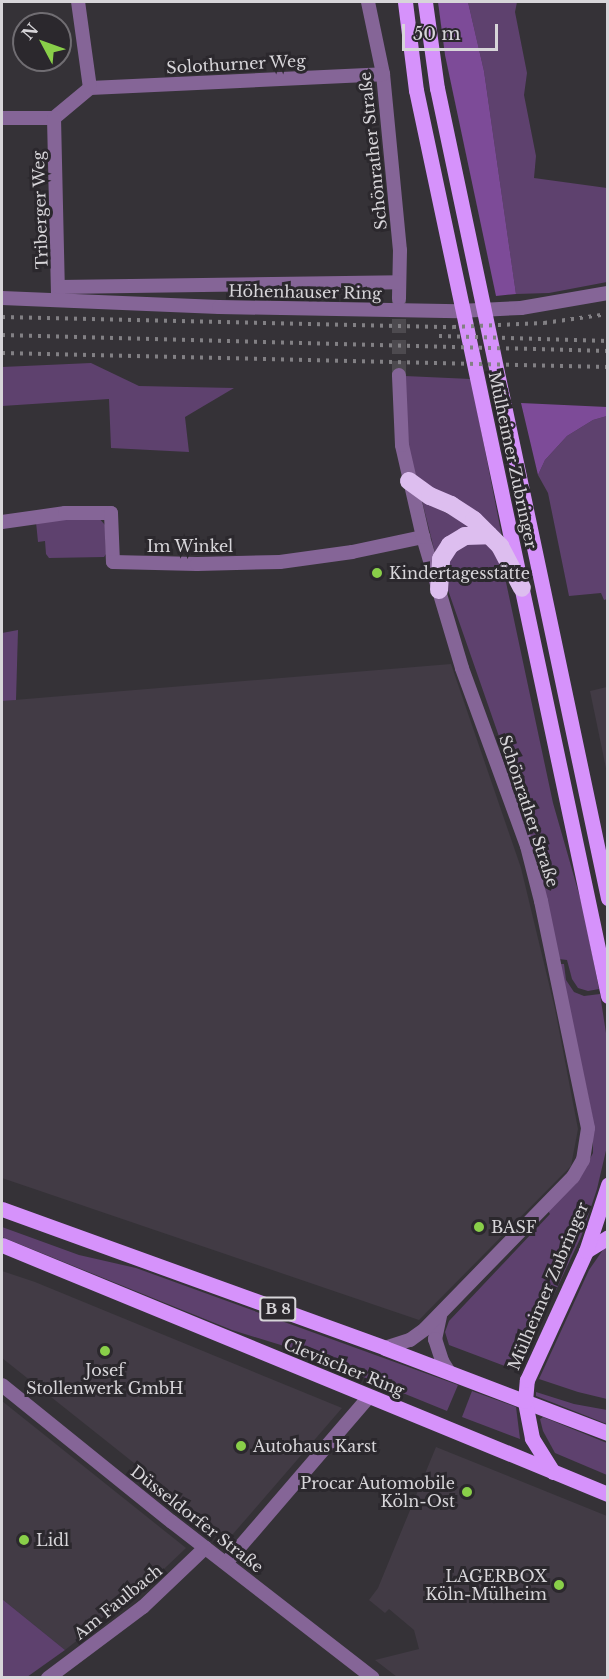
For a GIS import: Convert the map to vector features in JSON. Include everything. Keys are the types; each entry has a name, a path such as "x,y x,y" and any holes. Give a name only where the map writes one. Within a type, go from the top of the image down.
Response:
{"highway":[{"path":"409,481 430,496 451,505 474,520 500,546 522,588"},
{"path":"439,590 441,559 450,544 465,536 489,535"}],"main road":[{"name":"Mülheimer Zubringer","path":"405,2 418,101 608,996"},
{"name":"Mülheimer Zubringer","path":"424,2 436,88 608,898"},
{"name":"Mülheimer Zubringer","path":"525,1401 532,1369 586,1251 608,1185"},
{"name":"Clevischer Ring","path":"2,1209 450,1372 608,1433"},
{"path":"586,1251 608,1237"},
{"name":"Clevischer Ring","path":"2,1245 369,1397 603,1490"},
{"path":"525,1401 532,1438 553,1472"}],"street":[{"path":"2,118 54,118 90,88 78,2"},
{"name":"Schönrather Straße","path":"368,2 383,74 400,250 399,299"},
{"name":"Solothurner Weg","path":"90,88 383,74"},
{"name":"Triberger Weg","path":"54,118 58,294"},
{"name":"Höhenhauser Ring","path":"2,298 399,282"},
{"name":"Höhenhauser Ring","path":"58,294 71,303 459,311 521,308 608,293"},
{"name":"Schönrather Straße","path":"385,1348 410,1340 440,1316 573,1177 583,1160 588,1128 542,901 527,846 462,668 423,537 402,445 399,375"},
{"name":"Im Winkel","path":"2,522 65,513 111,513 113,561 149,563 280,562 352,552 423,537"},
{"path":"440,1316 435,1339 442,1361 450,1372"},
{"name":"Düsseldorfer Straße","path":"2,1385 205,1548 372,1677"},
{"path":"226,1563 369,1397"},
{"name":"Am Faulbach","path":"48,1677 143,1607 205,1548"}],"shaded area":[{"path":"438,2 468,2 484,71 516,294 496,296 445,55"},
{"path":"468,2 517,2 515,12 527,73 524,95 536,156 534,178 607,188 607,282 549,293 516,294 484,71"},
{"path":"91,363 139,386 234,388 185,417 189,452 111,448 109,399 2,406 2,367"},
{"path":"405,376 471,379 502,537 417,479 410,458 405,409"},
{"path":"521,403 607,407 607,416 593,420 567,436 545,460 538,475"},
{"path":"607,416 607,599 604,600 601,593 569,596 548,493 538,475 545,460 567,436 593,420"},
{"path":"422,501 475,527 435,553"},
{"path":"98,517 105,525 106,554 104,557 49,558 46,554 45,541 38,542 36,522"},
{"path":"467,542 484,543 490,547 503,568 553,803 583,908 599,989 588,991 578,988 572,979 567,960 559,959 507,772 511,771 448,590 449,557"},
{"path":"18,630 16,700 2,701 2,633"},
{"path":"451,664 521,868 555,1009 578,1129 571,1166 419,1320 2,1178 2,701"},
{"path":"608,687 607,773 590,691"},
{"path":"560,964 564,964 566,980 574,992 584,996 600,994 608,1046 608,1142 597,1189 581,1237 518,1371 449,1345 445,1332 449,1321 550,1214 548,1211 581,1176 593,1153 593,1120"},
{"path":"2,1227 79,1255 136,1268 458,1385 447,1411 297,1350 232,1330 2,1237"},
{"path":"607,1244 607,1399 539,1379 589,1270"},
{"path":"2,1271 35,1282 342,1408 233,1534 227,1537 2,1358"},
{"path":"472,1391 516,1407 520,1439 462,1417"},
{"path":"536,1392 574,1404 607,1410 607,1424 536,1396"},
{"path":"2,1401 186,1548 144,1588 65,1650 2,1599"},
{"path":"543,1417 607,1443 607,1475 555,1453 543,1431 540,1419"},
{"path":"436,1447 607,1516 607,1677 397,1677 375,1660 419,1649 414,1630 389,1609 385,1613 369,1600 378,1588"},
{"path":"2,1599 65,1650 27,1677 2,1677"}],"tunnel":[{"path":"399,300 399,375"}],"railway":[{"path":"2,317 453,327 544,323 608,314"},
{"path":"2,335 608,351"},
{"path":"439,336 608,341"},
{"path":"2,353 608,367"}],"place":[{"name":"Kindertagesstätte","path":"377,573"},
{"name":"BASF","path":"479,1227"},
{"name":"Josef Stollenwerk GmbH","path":"105,1351"},
{"name":"Autohaus Karst","path":"241,1446"},
{"name":"Procar Automobile Köln-Ost","path":"467,1492"},
{"name":"Lidl","path":"24,1540"},
{"name":"LAGERBOX Köln-Mülheim","path":"559,1585"}]}
